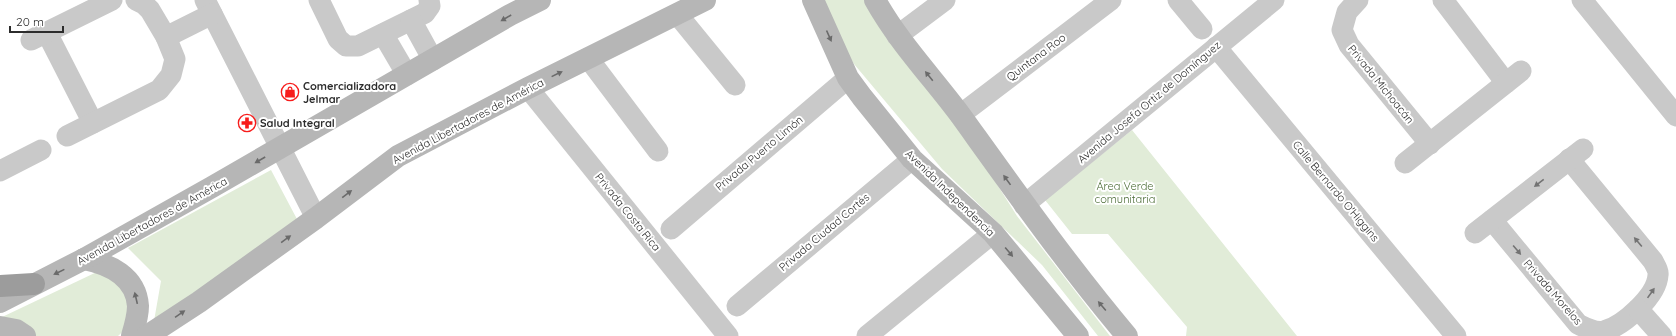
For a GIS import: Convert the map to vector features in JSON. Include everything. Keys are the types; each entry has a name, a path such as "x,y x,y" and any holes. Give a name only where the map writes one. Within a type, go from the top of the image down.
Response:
{"highway":[{"path":"0,286 34,284"}],"main road":[{"name":"Avenida Libertadores de América","path":"34,284 84,259 281,148 510,15 540,0"},
{"name":"Avenida Libertadores de América","path":"147,336 198,302 316,218 398,156 528,88 705,0"},
{"name":"Avenida Independencia","path":"813,0 848,78 912,159 993,233 1078,336"},
{"path":"875,0 887,22 897,36 960,115 1024,205 1088,290 1127,336"},
{"path":"84,259 99,262 112,268 125,277 134,290 138,305 132,336"},
{"path":"0,302 34,284"},
{"path":"0,327 16,330 25,336"}],"street":[{"path":"93,123 39,36 112,0"},
{"path":"67,136 159,90 168,80 174,68 175,59 163,31 150,10 144,4 136,0"},
{"path":"318,0 338,39 346,46 358,46 425,13 430,6 429,0"},
{"path":"897,36 945,0"},
{"name":"Quintana Roo","path":"960,115 1111,0"},
{"path":"1178,0 1202,29"},
{"name":"Avenida Josefa Ortiz de Domínguez","path":"1024,205 1216,46 1274,0"},
{"name":"Privada Michoacán","path":"1358,0 1347,12 1342,30 1347,40 1430,144"},
{"path":"1405,164 1514,77 1443,0"},
{"path":"1582,0 1676,116"},
{"path":"163,31 208,5 316,218"},
{"path":"677,14 735,85"},
{"path":"411,20 433,60"},
{"path":"383,34 407,75"},
{"name":"Calle Bernardo O'Higgins","path":"1216,46 1456,336"},
{"path":"588,58 658,150"},
{"name":"Privada Puerto Limón","path":"671,229 848,78"},
{"name":"Privada Costa Rica","path":"528,88 728,336"},
{"path":"0,169 41,150"},
{"name":"Privada Morelos","path":"1475,233 1576,154 1653,261 1659,274 1654,290 1633,314 1604,331 1591,330 1578,324 1492,220"},
{"name":"Privada Ciudad Cortés","path":"737,306 912,159"},
{"path":"867,336 993,233"},
{"path":"1633,314 1642,336"},
{"path":"1633,314 1662,336"}],"green space":[{"path":"820,0 865,0 986,167 1017,216 1110,336 1098,336 1042,265 942,169 854,64 846,52"},
{"name":"Área Verde comunitaria","path":"1132,130 1297,336 1186,336 1187,327 1108,234 1072,234 1045,200"},
{"path":"271,170 298,221 154,321 161,281 128,248"},
{"path":"101,270 126,279 133,322 118,336 0,336 0,318"}],"place":[{"name":"Comercializadora Jelmar","path":"290,92"},
{"name":"Salud Integral","path":"247,123"}]}
